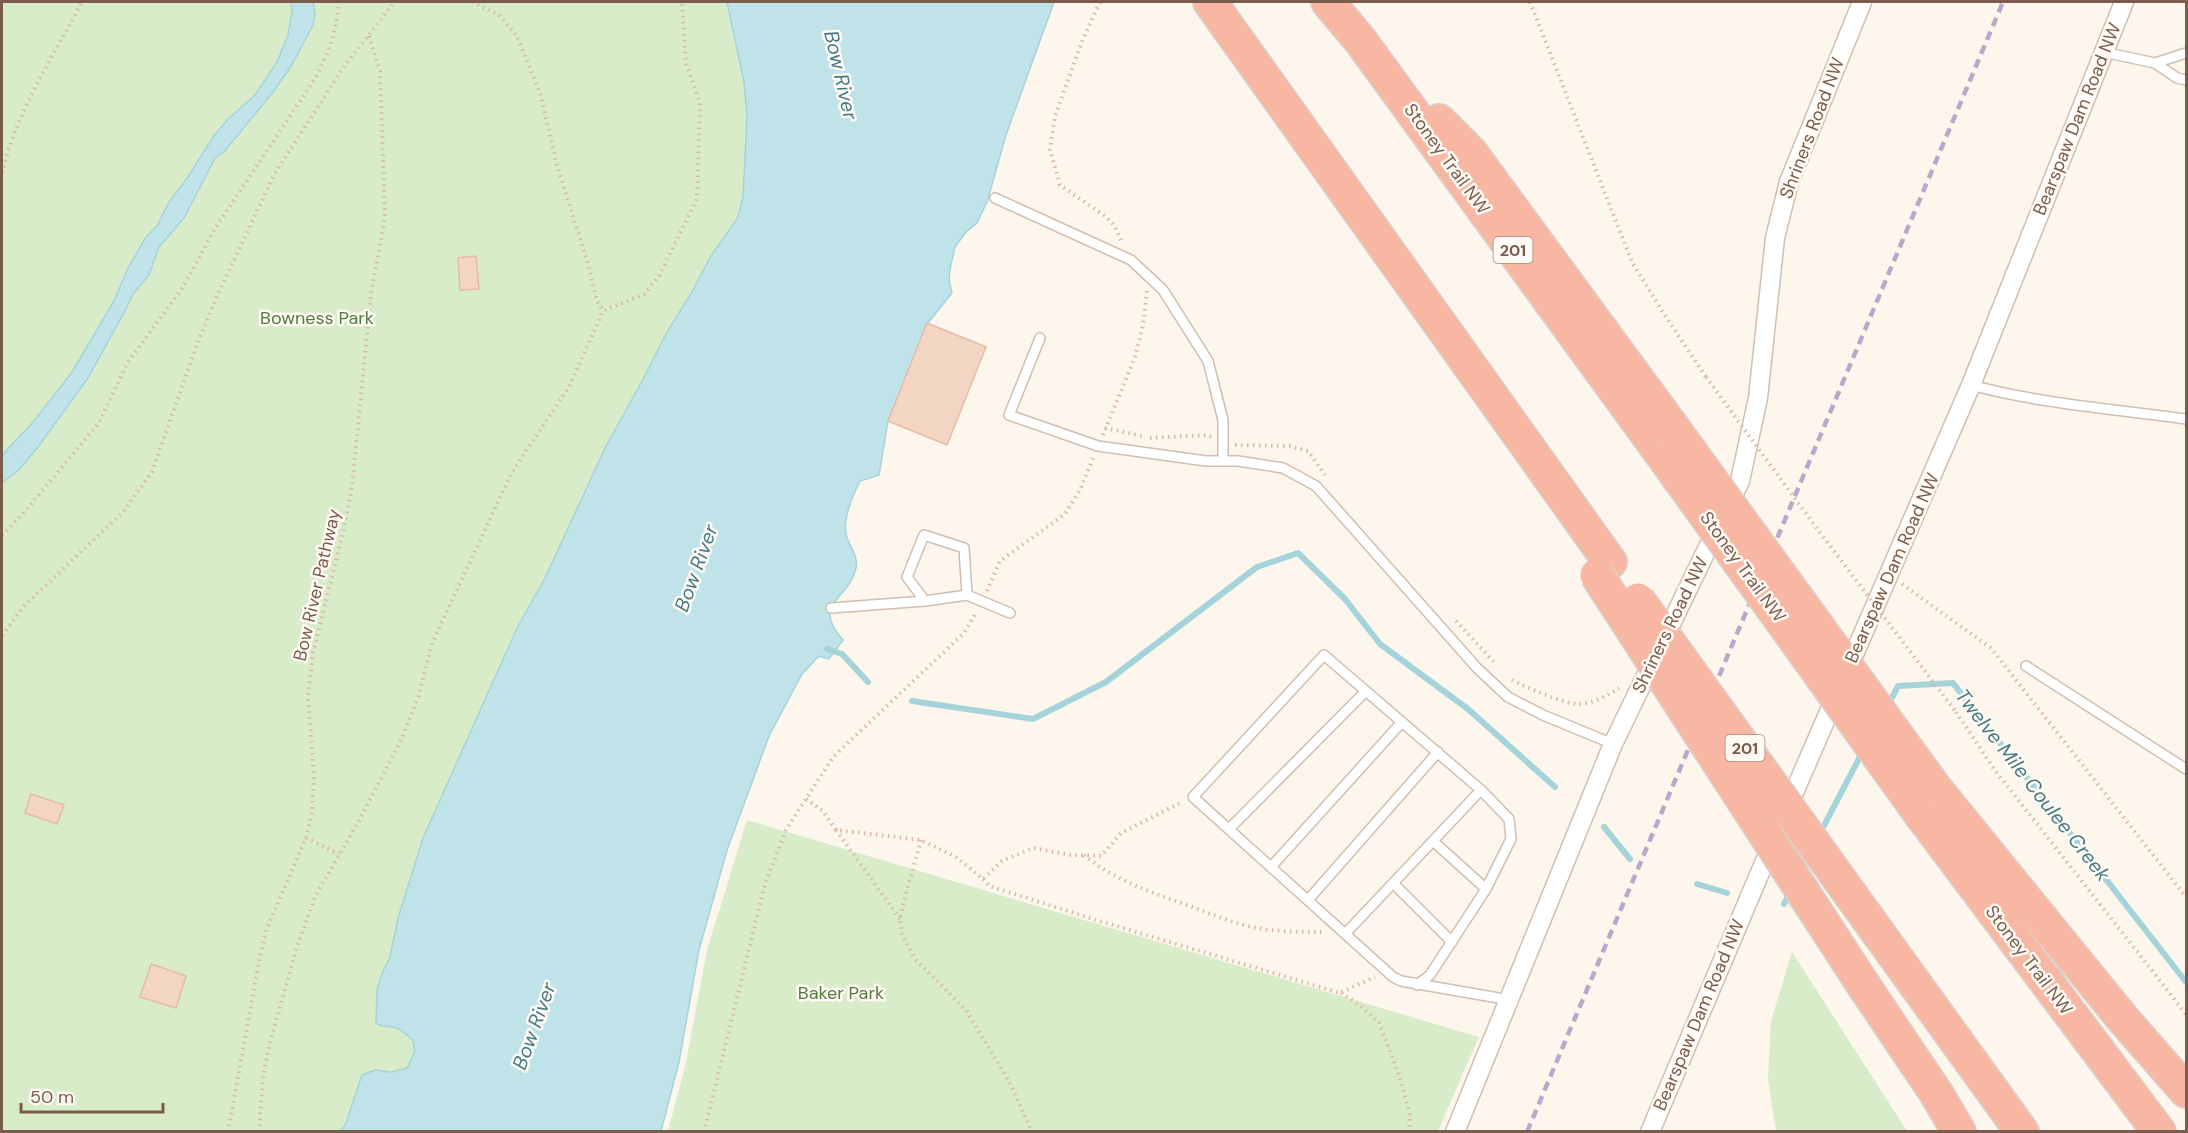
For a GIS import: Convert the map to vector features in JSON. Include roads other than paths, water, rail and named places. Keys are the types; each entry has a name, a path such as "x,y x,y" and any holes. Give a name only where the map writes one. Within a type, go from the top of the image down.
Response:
{"highway":[{"name":"Stoney Trail NW","path":"1328,2 1360,40 1671,446 1928,802 2158,1131"},
{"name":"201","path":"1214,8 1396,261 1492,399 1604,568 1879,934 2022,1131"},
{"path":"1604,568 1862,983 1936,1092 1959,1131"},
{"path":"1928,802 2187,1091"}],"street":[{"name":"Shriners Road NW","path":"1455,1131 1613,744 1740,481 1758,398 1775,238 1786,193 1862,2"},
{"name":"Bearspaw Dam Road NW","path":"1650,1131 1971,385 2124,2"}],"lane":[{"path":"2103,52 2155,63 2177,78 2187,80"},
{"path":"2155,63 2187,53"},
{"path":"995,198 1131,260 1163,290 1208,361 1222,420 1223,461"},
{"path":"1040,338 1009,415 1098,446 1206,461 1238,461 1283,468 1316,486 1477,668 1508,697 1543,715 1613,744"},
{"path":"1971,385 2040,399 2187,419"},
{"path":"925,601 907,577 924,535 964,548 967,595"},
{"path":"831,608 925,601 967,595 1010,613"},
{"path":"1417,985 1430,975 1486,889 1511,839 1509,819 1481,790 1324,655 1193,797 1345,934 1401,981 1417,985 1510,1000"},
{"path":"2026,666 2187,769"},
{"path":"1229,829 1366,691"},
{"path":"1271,867 1402,722"},
{"path":"1308,900 1438,752"},
{"path":"1345,934 1481,790"},
{"path":"1433,841 1486,889"},
{"path":"1394,884 1452,942"}],"water":[{"path":"291,2 313,2 315,14 313,25 290,68 224,152 215,158 184,218 159,247 149,275 133,294 88,378 20,469 2,483 2,458 5,452 34,421 72,372 114,301 127,270 146,237 157,226 169,202 213,137 228,119 255,95 277,62 288,35 292,11"},
{"name":"Bow River","path":"727,2 1054,2 1006,135 987,202 977,223 966,232 955,247 949,280 952,293 927,324 888,421 879,475 860,481 849,506 845,528 857,564 852,579 834,602 830,618 843,640 829,659 819,656 802,674 769,736 727,850 699,950 679,1062 661,1131 340,1132 346,1123 362,1075 375,1070 391,1072 407,1068 415,1051 413,1041 403,1032 376,1023 377,990 390,957 398,918 423,838 517,628 545,578 606,446 667,332 711,256 737,219 743,198 747,116 744,82"}],"waterway":[{"path":"912,701 1033,719 1106,682 1257,567 1298,553 1345,599 1380,644 1468,709 1555,787"},
{"path":"827,649 842,654 868,682"},
{"name":"Twelve Mile Coulee Creek","path":"1888,705 1898,686 1953,683 2186,982"},
{"name":"Twelve Mile Coulee Creek","path":"1819,835 1863,751"},
{"path":"1604,827 1630,859"},
{"path":"1697,884 1727,893"},
{"name":"Twelve Mile Coulee Creek","path":"1784,904 1790,892"}],"railway":[{"path":"1527,1132 2003,2"}],"park label":[{"name":"Bowness Park","path":"317,318"},
{"name":"Baker Park","path":"841,993"}]}
